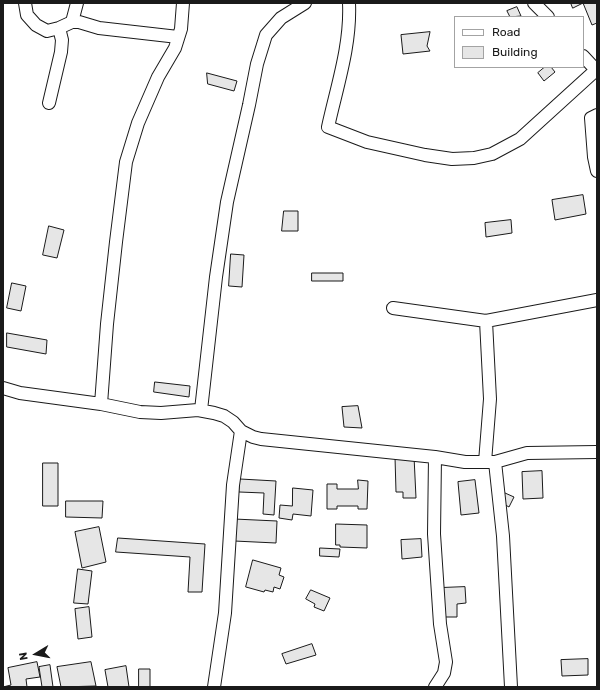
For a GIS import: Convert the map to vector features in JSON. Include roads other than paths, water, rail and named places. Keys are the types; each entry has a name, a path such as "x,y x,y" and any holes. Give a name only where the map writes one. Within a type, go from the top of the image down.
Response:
{"street":[{"path":"25,3 28,15 36,25 46,30 59,28 72,22 86,23 99,28 178,37"},
{"path":"72,22 77,3"},
{"path":"101,404 114,262 126,162 138,123 158,77 174,48 181,29 183,3"},
{"path":"201,410 216,277 227,202 250,105 257,64 266,35 280,18 305,3"},
{"path":"348,3 349,20 346,48 328,127 367,142 425,155 452,159 474,158 492,154 520,139 597,70 584,57"},
{"path":"534,3 547,16"},
{"path":"49,103 61,52 62,40 59,28"},
{"path":"597,116 591,118 594,157 597,171"},
{"path":"393,308 486,321 597,300"},
{"path":"486,321 490,399 490,462 503,536 511,687"},
{"path":"3,388 28,394 101,404 140,412 161,413 201,410 224,416 242,431 253,437 261,439 435,457 465,462 490,462 527,453 597,452"},
{"path":"214,687 225,613 233,485 242,431"},
{"path":"434,687 444,673 446,662 440,624 434,534 435,457"}]}
